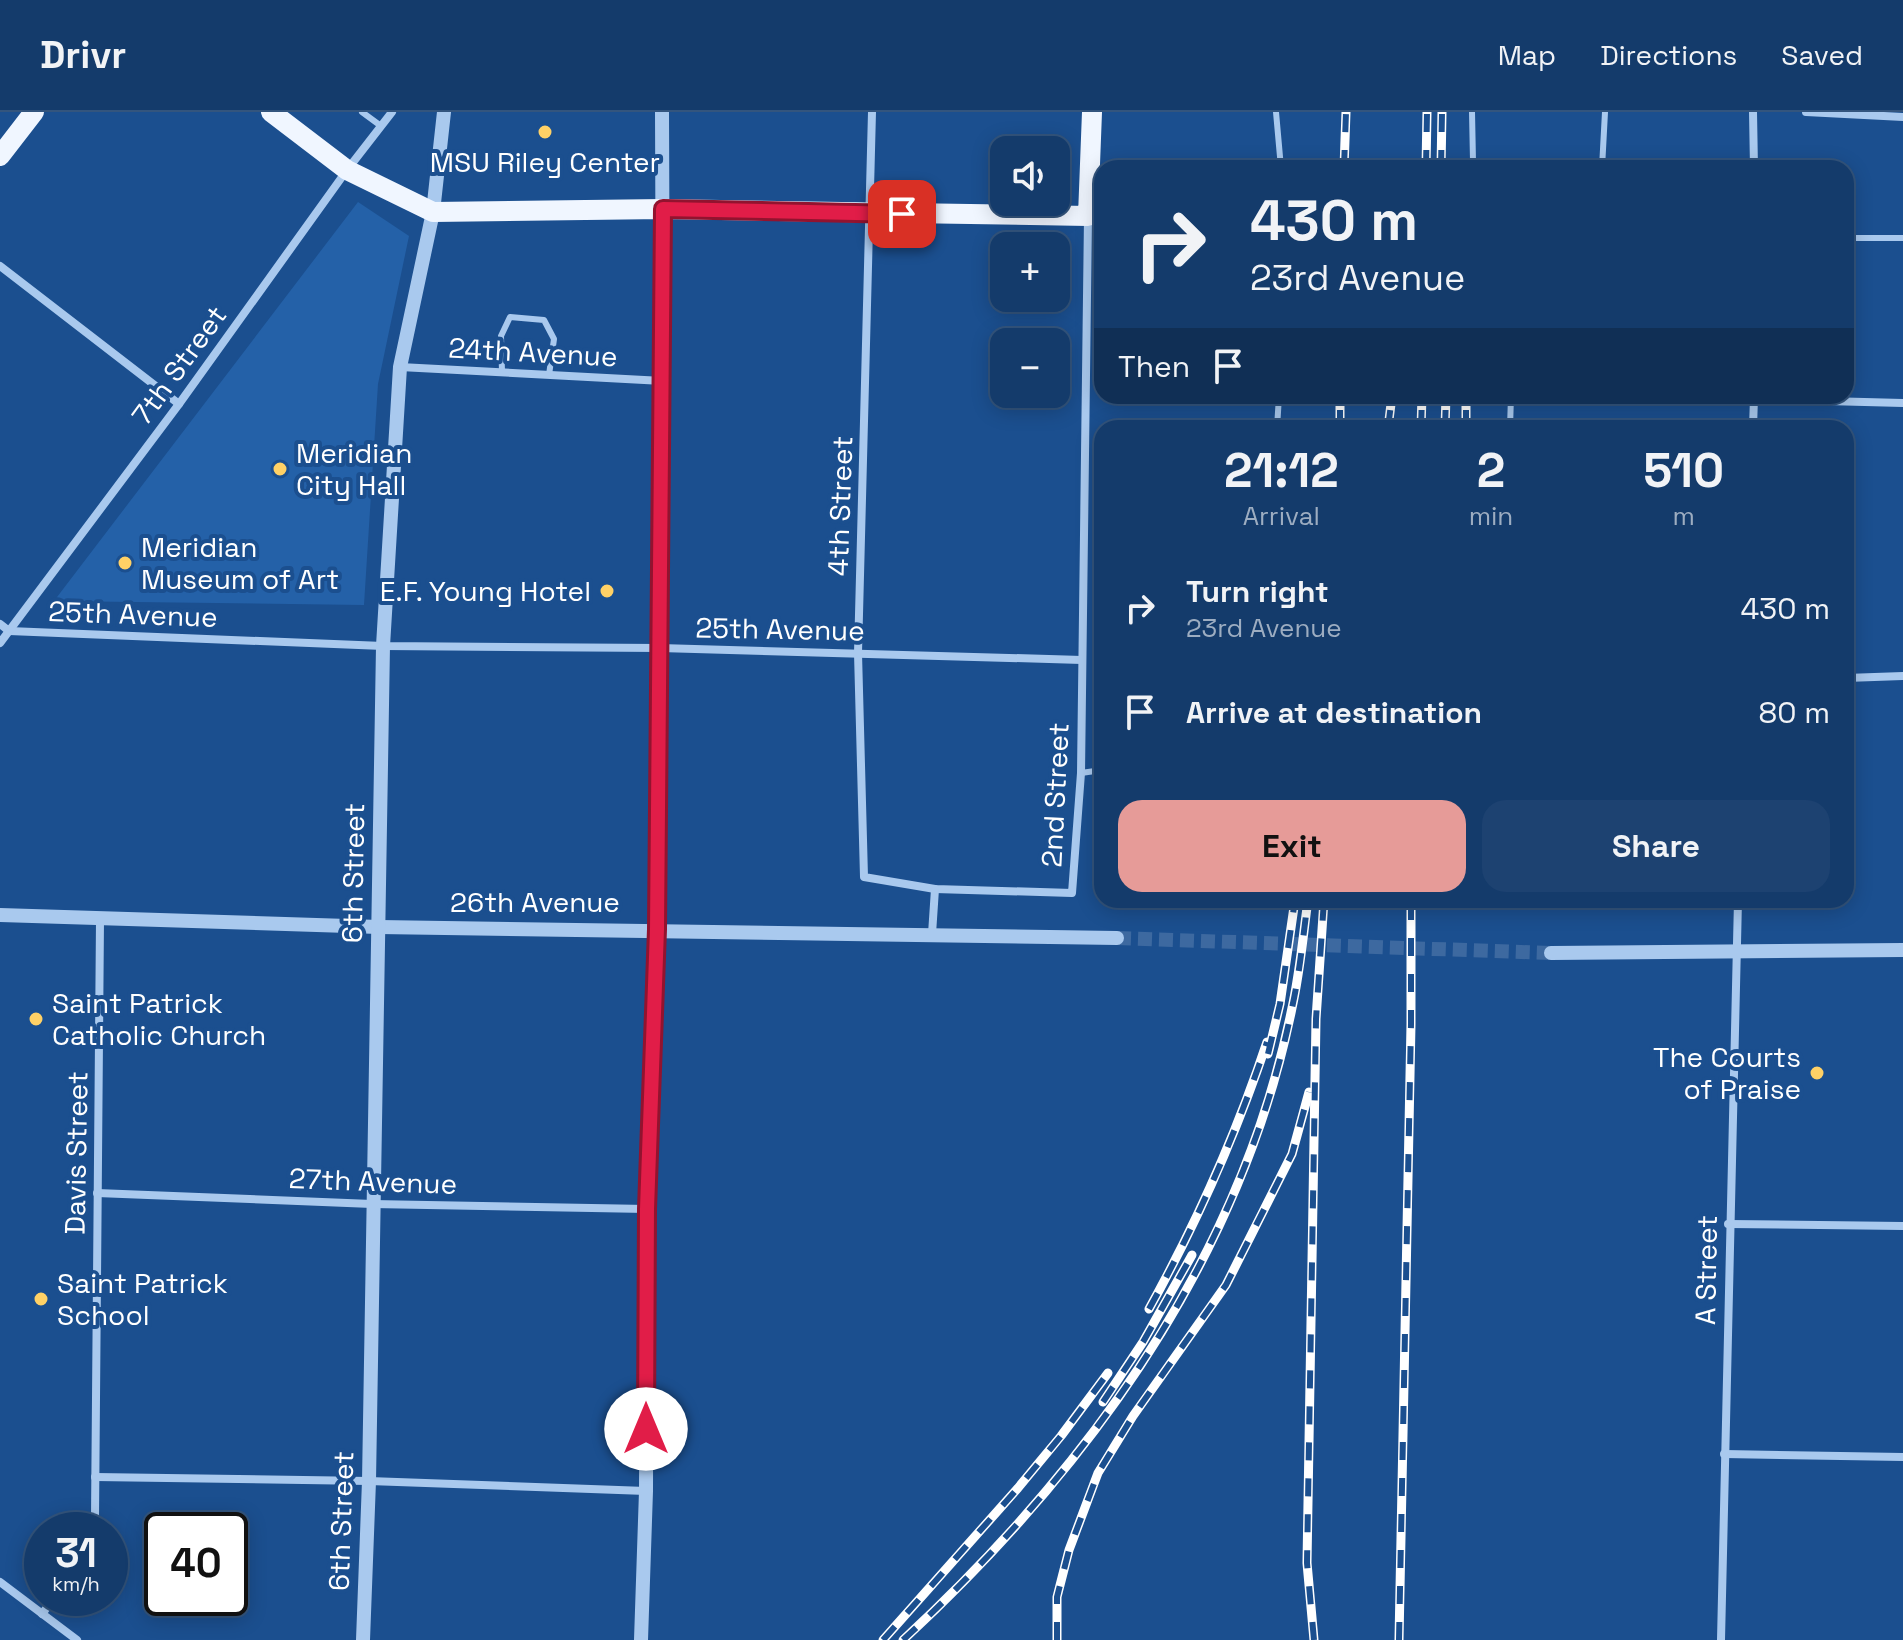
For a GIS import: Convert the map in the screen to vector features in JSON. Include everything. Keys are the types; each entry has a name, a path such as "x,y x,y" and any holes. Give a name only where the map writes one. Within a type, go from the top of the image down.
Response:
{"main road":[{"path":"0,156 34,112"},
{"path":"271,112 347,170 433,212 663,209 1088,216 1092,112"}],"street":[{"name":"7th Street","path":"0,643 392,112"},
{"name":"6th Street","path":"363,1640 369,1481 383,646 400,367 433,212 444,112"},
{"path":"641,1640 646,1491 647,1209 657,929 663,381 662,112"},
{"name":"4th Street","path":"872,112 858,653 864,877 935,889"},
{"path":"1753,112 1754,160"},
{"path":"1806,112 1903,117"},
{"name":"2nd Street","path":"935,889 1072,893 1081,773 1088,216"},
{"path":"0,266 179,404"},
{"name":"24th Avenue","path":"400,367 663,381"},
{"path":"1854,401 1903,403"},
{"name":"25th Avenue","path":"0,624 9,631 383,646 660,648 1082,660"},
{"path":"1854,678 1903,676"},
{"path":"932,934 935,889"},
{"name":"A Street","path":"1721,1640 1728,1224 1738,908"},
{"name":"26th Avenue","path":"0,915 379,927 1117,938"},
{"name":"Davis Street","path":"95,1512 100,920"},
{"path":"1551,953 1903,950"},
{"name":"27th Avenue","path":"97,1193 372,1204 647,1209"},
{"path":"1728,1224 1903,1226"},
{"path":"1724,1454 1903,1457"},
{"path":"95,1477 369,1481 646,1491"},
{"path":"0,1582 24,1600"},
{"path":"45,1616 77,1640"}],"lane":[{"path":"362,112 381,126"},
{"path":"1276,112 1280,160"},
{"path":"1472,112 1473,160"},
{"path":"1602,160 1605,112"},
{"path":"1854,238 1903,238"},
{"path":"502,372 501,336 510,317 544,320 554,339 549,375"},
{"path":"1081,773 1094,771"}],"shaded area":[{"path":"358,202 409,236 378,384 364,605 54,601"}],"tunnel":[{"path":"1117,938 1551,953"}],"railway":[{"path":"1344,160 1346,112"},
{"path":"1426,160 1427,112"},
{"path":"1441,160 1442,112"},
{"path":"1340,404 1340,420"},
{"path":"1389,420 1391,404"},
{"path":"1421,420 1422,404"},
{"path":"1445,420 1446,404"},
{"path":"1466,404 1466,420"},
{"path":"1268,1054 1280,1004 1294,908"},
{"path":"903,1640 971,1574 1035,1504 1094,1431 1148,1354 1195,1273 1236,1189 1268,1100 1295,994 1307,908"},
{"path":"1314,1640 1307,1563 1316,1019 1323,908"},
{"path":"1399,1640 1411,908"},
{"path":"1149,1309 1214,1178 1267,1042"},
{"path":"1057,1640 1057,1597 1069,1550 1098,1473 1133,1416 1226,1285 1292,1154 1309,1092"},
{"path":"1103,1402 1143,1342 1192,1255"},
{"path":"883,1640 1018,1488 1108,1373"}],"place":[{"name":"MSU Riley Center","path":"545,132"},
{"name":"Meridian City Hall","path":"280,469"},
{"name":"Meridian Museum of Art","path":"125,563"},
{"name":"E.F. Young Hotel","path":"607,591"},
{"name":"Saint Patrick Catholic Church","path":"36,1019"},
{"name":"The Courts of Praise","path":"1817,1073"},
{"name":"Saint Patrick School","path":"41,1299"}],"route":[{"path":"646,1429 647,1209 657,929 663,209 902,214"}]}
